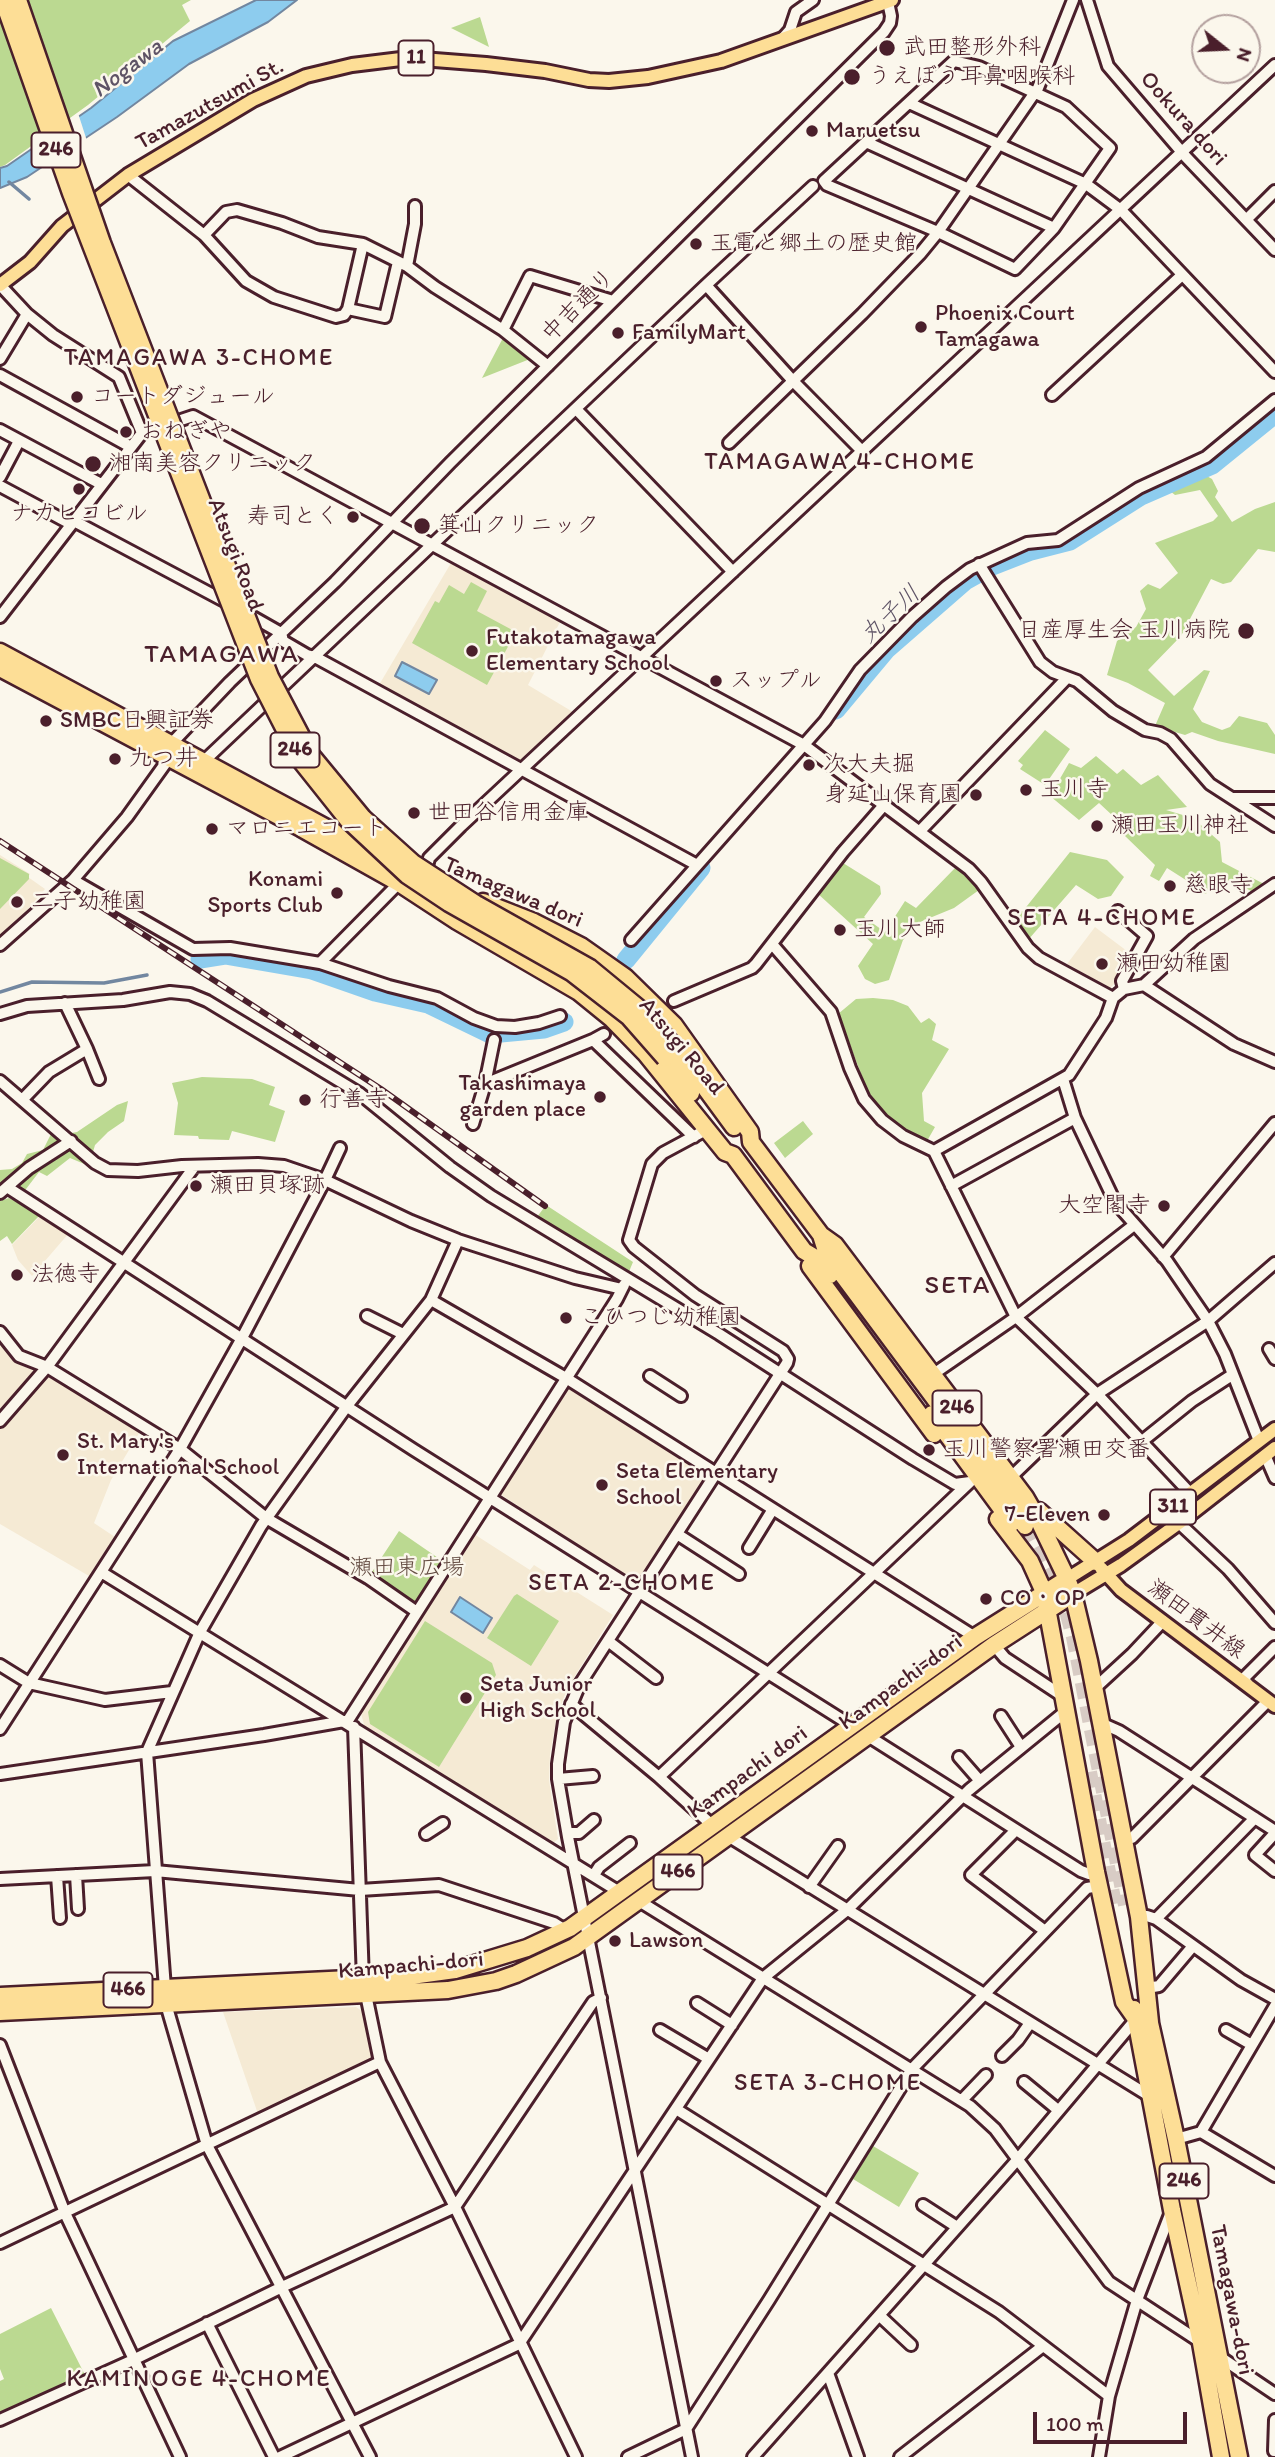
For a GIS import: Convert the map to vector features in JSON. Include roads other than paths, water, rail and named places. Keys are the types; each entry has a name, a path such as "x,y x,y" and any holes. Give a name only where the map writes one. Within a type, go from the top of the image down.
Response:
{"highway":[{"name":"Atsugi Road","path":"3,0 76,205 258,679 301,761 348,820 408,875 449,903 580,978 671,1053 741,1136 751,1142"},
{"name":"Atsugi Road","path":"18,0 103,243 271,677 311,755 363,818 413,863 476,904 590,968 641,1010 732,1147 733,1155"},
{"name":"Tamagawa dori","path":"0,652 399,883 457,921 563,981 598,1006 646,1054 701,1134 733,1155 804,1251 819,1260 1023,1530"},
{"name":"Tamagawa dori","path":"0,668 170,750 204,761 423,880 558,932 604,960 674,1025 738,1113 750,1132 751,1142 821,1235 827,1254 993,1476 1023,1530"},
{"name":"246","path":"821,1235 835,1245 1025,1497 1023,1530 1048,1609 1098,1879 1124,2001 1143,2020"},
{"name":"246","path":"804,1251 810,1266 970,1482 1023,1530 1070,1587 1095,1688 1139,1917 1147,1988 1143,2020"},
{"path":"1025,1497 1101,1568"},
{"name":"Kampachi dori","path":"364,1987 455,1970 519,1951 565,1930 975,1637 1044,1592 1070,1587"},
{"name":"Kampachi dori","path":"1048,1609 1070,1587"},
{"name":"Kampachi-dori","path":"0,1996 166,1996 364,1987 448,1990 496,1982 559,1955 589,1937 994,1645 1048,1609"},
{"path":"1021,1627 1039,1627 1054,1637"},
{"path":"1059,1668 1063,1660 1073,1653 1079,1653 1089,1661"},
{"name":"Tamagawa-dori","path":"1120,1905 1143,2020 1176,2139 1239,2457"},
{"name":"Kampachi-dori","path":"0,2012 166,1996"},
{"name":"Tamagawa-dori","path":"1143,2020 1151,2098 1201,2343 1221,2457"}],"main road":[{"name":"Tamazutsumi St.","path":"0,285 30,262 62,226 128,175 266,93 306,76 345,66 420,58 545,71 578,79 609,81 648,77 699,67 890,1"},
{"name":"Kampachi dori","path":"1101,1568 1190,1493 1275,1429"},
{"name":"Kampachi dori","path":"1070,1587 1179,1523 1270,1452"},
{"name":"瀬田貫井線","path":"1101,1568 1121,1590 1273,1703"}],"street":[{"path":"781,40 790,30 796,12 813,0"},
{"path":"729,443 794,382 920,254 938,232 1034,94 1073,0"},
{"name":"Ookura dori","path":"1087,0 1108,66 1182,152 1275,250"},
{"name":"中吉通り","path":"0,945 73,880 127,817 170,750 281,633 884,32 890,23 890,1"},
{"path":"954,61 979,67 1066,107 1110,148 1054,228 1015,270 938,232 827,185 824,181 909,103 954,61"},
{"path":"423,880 429,858 1275,65"},
{"path":"909,103 1086,184 1121,210 1275,372"},
{"path":"866,142 1054,228"},
{"path":"128,175 204,235 246,281 274,297 336,317 344,315 348,309 363,244"},
{"path":"204,761 813,186"},
{"path":"1247,219 1275,191"},
{"path":"348,309 385,317 415,224 415,206"},
{"path":"204,235 226,212 237,210 318,237 363,244 403,264 503,330 548,366"},
{"path":"1052,395 1182,275"},
{"path":"503,330 530,276 613,301"},
{"path":"0,285 27,314 77,352 119,377 142,433"},
{"path":"706,285 794,382 862,451"},
{"path":"0,359 27,314"},
{"path":"0,374 131,447"},
{"path":"631,940 825,721 860,670 946,587 1027,544 1058,540 1139,488 1206,457 1275,400"},
{"path":"576,409 733,572"},
{"path":"0,617 142,433 193,416 804,745 970,869 1028,948 1039,958 1114,998"},
{"path":"0,430 101,484"},
{"path":"0,477 19,441"},
{"path":"0,486 281,633 283,641 307,655 697,865"},
{"path":"981,567 1040,662 1053,672 1077,681 1113,711 1145,730 1171,739 1210,784 1275,826"},
{"path":"920,831 1068,678"},
{"path":"1232,798 1275,798"},
{"path":"674,1001 751,968 885,804"},
{"path":"73,880 193,949 230,948 320,963 389,986 437,998 496,1026 515,1027 560,1016"},
{"path":"320,963 399,883"},
{"path":"934,1151 1069,1075 1106,1018 1114,998 1124,989 1144,985 1194,939 1275,884"},
{"path":"1118,911 1147,936 1122,981 1124,989"},
{"path":"772,944 831,1012 850,1068 864,1098 882,1120 903,1136 934,1151 1016,1317 1097,1394 1190,1493"},
{"path":"1144,985 1234,1044 1275,1062"},
{"path":"0,1014 27,1006 123,1000 170,992 190,993 207,1001 359,1093 477,1186 625,1284 682,1313 955,1484 970,1482"},
{"path":"65,1003 99,1079"},
{"path":"485,1084 604,1034"},
{"path":"474,1124 494,1040"},
{"path":"593,1040 701,1134 663,1153 652,1164 629,1240 634,1247 695,1295 783,1351 788,1359 580,1684 564,1722 559,1747 558,1779 573,1861 692,2457"},
{"path":"23,1099 49,1072 87,1049"},
{"path":"1063,1079 1075,1118 1115,1202 1163,1257 1208,1321 1259,1441"},
{"path":"0,1081 95,1163 108,1170 138,1171 258,1164 284,1166 325,1180 458,1240 575,1278 625,1284"},
{"path":"951,1186 1075,1118"},
{"path":"1163,1257 1275,1123"},
{"path":"72,1141 29,1168 3,1190 125,1264 852,1726"},
{"path":"0,1729 180,1449 242,1338 340,1148"},
{"path":"0,1421 47,1367 194,1167"},
{"path":"932,1375 1016,1317 1134,1225"},
{"path":"370,2457 208,2146 166,1996 147,1752 200,1632 266,1518 347,1406 431,1300 458,1240"},
{"path":"1010,1478 1097,1394 1208,1321 1275,1263"},
{"path":"576,2457 456,2207 380,2062 364,1987 348,1723 625,1284"},
{"path":"682,1313 695,1295"},
{"path":"431,1300 566,1378 975,1637"},
{"path":"367,1316 403,1334"},
{"path":"0,1332 19,1356 47,1367 180,1449 266,1518 365,1576 417,1612"},
{"path":"1141,1442 1192,1401 1232,1375"},
{"path":"650,1376 681,1396"},
{"path":"1270,1452 1275,1478"},
{"path":"659,1777 970,1482"},
{"path":"749,1548 773,1509"},
{"path":"1179,1523 1228,1569 1275,1623"},
{"path":"677,1534 739,1574"},
{"path":"101,1572 621,1892"},
{"path":"1095,1688 1163,1621"},
{"path":"608,1641 656,1678"},
{"path":"280,2457 520,2341 763,1978 847,1910 962,1796 1021,1747 1065,1704 1005,1658 994,1645"},
{"path":"1241,1680 1275,1647"},
{"path":"0,1665 29,1683 105,1700 172,1692"},
{"path":"1124,1840 1132,1838 1192,1777 1273,1703"},
{"path":"571,1704 713,1826"},
{"path":"1001,1716 1021,1747"},
{"path":"0,1774 348,1723"},
{"path":"1101,1723 1119,1731 1275,1832 1255,1855 1275,1871"},
{"path":"628,2457 686,2429 912,2070 983,1994 1098,1879 1081,1871 868,1736"},
{"path":"958,1757 980,1781"},
{"path":"558,1779 593,1776"},
{"path":"1156,1919 1255,1818"},
{"path":"568,1833 579,1833 594,1820"},
{"path":"426,1835 443,1823"},
{"path":"1016,1830 971,1875 1045,1931"},
{"path":"728,1836 1151,2098"},
{"path":"594,1875 599,1867 630,1843"},
{"path":"809,1886 838,1846"},
{"path":"0,1879 155,1871 360,1890 439,1885 554,1923 565,1930"},
{"path":"76,1875 78,1909"},
{"path":"57,1876 60,1917"},
{"path":"639,1902 962,2099 988,2121 1109,2282 1275,2394"},
{"path":"1139,1917 1156,1919 1241,1980 1275,1998"},
{"path":"1147,1988 1159,1986 1193,1946"},
{"path":"0,2420 456,2207 593,2002 601,1998"},
{"path":"697,2003 732,2025"},
{"path":"1176,2139 1201,2132 1275,2006"},
{"path":"753,2457 1018,2159 1096,2065 1143,2020"},
{"path":"1002,2056 1030,2023"},
{"path":"660,2030 709,2059"},
{"path":"1226,2030 1252,2045"},
{"path":"0,2045 65,2213 180,2457"},
{"path":"0,2243 380,2062"},
{"path":"962,2099 986,2075"},
{"path":"1024,2082 1058,2110"},
{"path":"676,2109 999,2312 1109,2396"},
{"path":"1201,2132 1275,2176"},
{"path":"923,2205 957,2227"},
{"path":"1100,2457 1109,2396 1137,2300 1172,2210"},
{"path":"880,2316 911,2344"},
{"path":"207,2323 274,2457"},
{"path":"900,2457 1043,2346"},
{"path":"828,2373 858,2457"},
{"path":"1263,2457 1274,2451 1275,2420"}],"water":[{"path":"256,0 297,0 268,22 189,64 117,117 27,177 0,188 0,168 7,166 91,108 173,41"},
{"path":"402,662 437,680 429,694 395,676"},
{"path":"460,1597 492,1618 483,1633 451,1612"}],"waterway":[{"path":"9,182 29,199"},
{"name":"丸子川","path":"836,710 887,649 965,581 990,567 1031,551 1070,541 1141,496 1212,465 1275,414"},
{"name":"丸子川","path":"626,960 701,868"},
{"path":"200,959 225,955 312,970 375,992 428,1004 490,1034 544,1029 564,1022"},
{"path":"0,992 32,982 104,983 147,975"}],"tunnel":[{"path":"1025,1526 1066,1607 1074,1637 1126,1905"},
{"path":"1089,1772 1114,1904"}],"railway":[{"path":"0,841 381,1089 545,1206"}],"place":[{"name":"武田整形外科","path":"887,48"},
{"name":"うえぼう耳鼻咽喉科","path":"852,77"},
{"name":"Maruetsu","path":"812,131"},
{"name":"玉電と郷土の歴史館","path":"696,244"},
{"name":"Phoenix Court Tamagawa","path":"921,327"},
{"name":"FamilyMart","path":"618,333"},
{"name":"コートダジュール","path":"77,397"},
{"name":"おねぎや","path":"126,432"},
{"name":"湘南美容クリニック","path":"93,464"},
{"name":"ナカヒコビル","path":"79,489"},
{"name":"寿司とく","path":"353,517"},
{"name":"箕山クリニック","path":"422,526"},
{"name":"日産厚生会 玉川病院","path":"1246,631"},
{"name":"Futakotamagawa Elementary School","path":"472,651"},
{"name":"スップル","path":"716,681"},
{"name":"SMBC日興証券","path":"46,721"},
{"name":"九つ井","path":"115,759"},
{"name":"次大夫掘","path":"809,765"},
{"name":"玉川寺","path":"1026,790"},
{"name":"身延山保育園","path":"976,795"},
{"name":"世田谷信用金庫","path":"414,813"},
{"name":"瀬田玉川神社","path":"1097,826"},
{"name":"マロニエコート","path":"212,829"},
{"name":"慈眼寺","path":"1170,886"},
{"name":"Konami Sports Club","path":"337,893"},
{"name":"二子幼稚園","path":"17,902"},
{"name":"玉川大師","path":"840,930"},
{"name":"瀬田幼稚園","path":"1102,964"},
{"name":"Takashimaya garden place","path":"600,1097"},
{"name":"行善寺","path":"305,1100"},
{"name":"瀬田貝塚跡","path":"196,1186"},
{"name":"大空閣寺","path":"1164,1206"},
{"name":"法徳寺","path":"17,1275"},
{"name":"こひつじ幼稚園","path":"566,1318"},
{"name":"玉川警察署瀬田交番","path":"929,1450"},
{"name":"St. Mary's International School","path":"63,1455"},
{"name":"Seta Elementary School","path":"602,1485"},
{"name":"7-Eleven","path":"1104,1515"},
{"name":"CO・OP","path":"986,1599"},
{"name":"Seta Junior High School","path":"466,1698"},
{"name":"Lawson","path":"615,1941"}],"district":[{"name":"TAMAGAWA 3-CHOME","path":"199,359"},
{"name":"TAMAGAWA 4-CHOME","path":"840,463"},
{"name":"TAMAGAWA","path":"222,655"},
{"name":"SETA 4-CHOME","path":"1102,919"},
{"name":"SETA","path":"958,1286"},
{"name":"SETA 2-CHOME","path":"622,1584"},
{"name":"SETA 3-CHOME","path":"828,2084"},
{"name":"KAMINOGE 4-CHOME","path":"199,2380"}],"water label":[{"name":"Nogawa","path":"128,69"}],"park label":[{"name":"瀬田東広場","path":"407,1568"}]}
